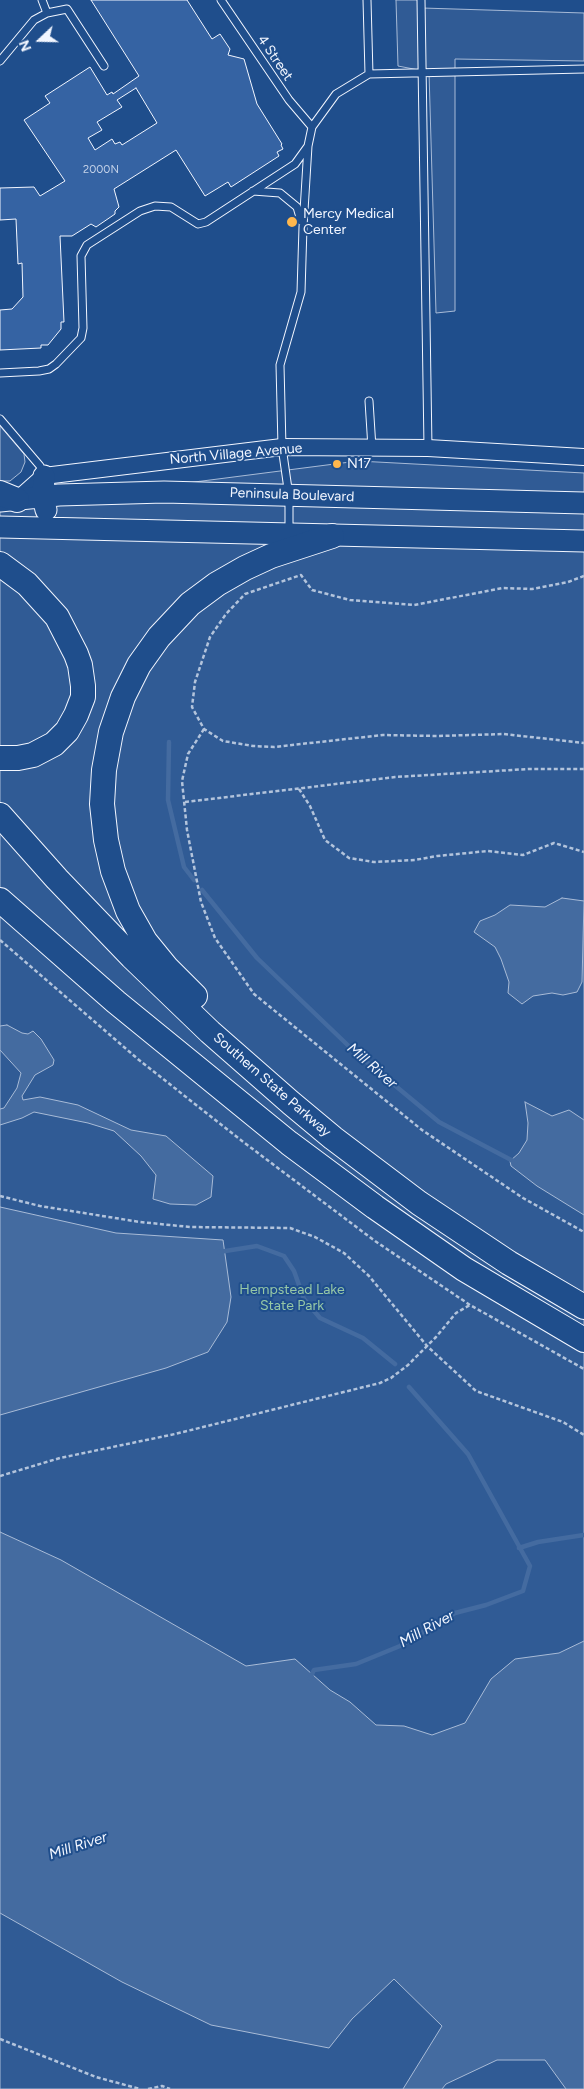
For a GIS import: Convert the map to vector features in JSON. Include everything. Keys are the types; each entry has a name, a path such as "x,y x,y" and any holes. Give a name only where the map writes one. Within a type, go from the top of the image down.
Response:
{"highway":[{"path":"291,1103 242,1040 173,974 156,956 140,934 128,911 113,871 106,840 102,804 107,752 114,722 127,689 149,651 179,614 203,593 290,542 332,536"},
{"path":"0,564 27,584 57,617 76,654 80,665 83,686 76,715 66,731 54,744 33,755 18,758 0,758"},
{"name":"Southern State Parkway","path":"0,814 57,879 132,957 217,1038 291,1103 347,1149 426,1208 509,1262 584,1307"},
{"path":"0,900 102,990 204,1076 289,1143 412,1233 472,1274 584,1340"},
{"path":"0,922 113,1020 204,1076"}],"main road":[{"name":"Peninsula Boulevard","path":"6,498 43,486 290,496 584,503"},
{"path":"43,486 48,513 58,523 67,527"},
{"path":"516,501 584,495"},
{"path":"508,540 584,526"},
{"path":"0,527 67,527 290,542"},
{"path":"332,536 584,541"}],"street":[{"name":"North Village Avenue","path":"43,486 282,447 428,448 584,457"}],"lane":[{"path":"42,0 47,13"},
{"name":"4 Street","path":"221,0 289,100 312,127"},
{"path":"367,0 369,74"},
{"path":"421,0 428,448"},
{"path":"0,61 34,20 47,13 67,9 104,66"},
{"path":"290,542 290,496 282,447 280,365 301,292 308,146 312,127 336,94 369,74 584,69"},
{"path":"0,372 50,369 81,338 83,328 81,256 87,245 140,211 155,206 171,207 198,224 206,222 295,164 308,146"},
{"path":"253,191 280,193 297,207 303,227"},
{"path":"369,401 372,448"},
{"path":"0,419 40,466 43,486"}],"path":[{"path":"584,576 568,582 532,589 503,588 414,605 350,600 312,590 301,575 245,594 226,614 210,637 194,682 192,707 204,729 223,741 253,746 274,747 383,735 504,734 584,743"},
{"path":"204,729 188,754 182,782 187,830 201,902 215,938 254,994 422,1130 523,1198 584,1232"},
{"path":"184,802 396,777 529,769 584,769"},
{"path":"299,789 310,806 325,840 349,858 374,862 415,860 488,851 523,855 554,843 584,852"},
{"path":"0,940 139,1060 242,1141 375,1241 470,1306 584,1369"},
{"path":"0,1196 40,1206 140,1222 190,1227 290,1228 315,1237 344,1253 368,1276 427,1346 476,1391 563,1422 584,1435"},
{"path":"0,1476 60,1458 175,1434 380,1383 391,1378 408,1365 456,1313 470,1306"},
{"path":"0,2039 96,2076 140,2089"},
{"path":"148,2089 162,2086 170,2089"}],"shaded area":[{"path":"396,0 422,0 422,8 584,13 584,61 455,59 455,311 436,313 429,72 398,66"},
{"path":"0,426 24,454 25,462 21,472 10,481 0,481"},
{"name":"Hempstead Lake State Park","path":"358,461 584,473 584,2089 0,2089 0,507"}],"water":[{"path":"562,898 584,901 582,982 577,992 563,995 552,993 533,996 522,1004 508,993 509,982 495,947 474,932 480,921 495,915 510,905 545,907"},
{"path":"7,1025 22,1033 28,1034 33,1031 41,1039 54,1060 53,1065 35,1075 22,1096 23,1100 40,1097 78,1105 131,1130 166,1136 213,1176 211,1197 196,1205 170,1204 153,1199 156,1175 141,1156 114,1131 88,1123 34,1112 0,1125 0,1109 4,1108 17,1088 21,1073 0,1050 0,1026"},
{"path":"525,1102 552,1116 569,1110 584,1120 584,1215 537,1186 511,1166 510,1161 519,1153 527,1140 528,1123"},
{"path":"0,1207 116,1233 223,1240 231,1297 227,1322 208,1352 166,1368 0,1415"},
{"path":"0,1532 61,1560 246,1666 295,1659 330,1690 350,1702 376,1725 404,1726 432,1735 465,1723 491,1679 515,1659 559,1653 584,1641 584,2089 566,2089 545,2060 497,2060 446,2084 442,2089 403,2089 442,2026 394,1979 352,2019 329,2048 211,2025 122,1982 0,1913"}],"building":[{"path":"91,0 187,0 212,39 220,34 230,49 228,55 244,59 257,104 282,144 283,149 277,152 279,156 231,187 228,182 205,196 176,150 114,189 119,207 115,214 96,227 91,224 72,236 60,236 64,322 61,322 61,329 48,345 41,345 41,348 0,350 0,310 12,309 23,297 22,263 18,264 16,219 0,220 0,188 34,187 40,196 65,181 24,120 50,103 45,96 90,67 107,95 112,92 113,94 139,76","holes":["136,88 157,123 122,145 120,142 115,144 112,139 95,150 88,138 102,130 97,122 122,107 117,100"]}],"waterway":[{"name":"Mill River","path":"169,742 168,800 184,867 194,880"},
{"name":"Mill River","path":"202,890 257,958 357,1054 439,1122 515,1162"},
{"name":"Mill River","path":"219,1252 257,1246 284,1256 294,1271 304,1299 320,1318 363,1338 395,1364"},
{"name":"Mill River","path":"310,1678 314,1670 356,1664 400,1646 455,1613 486,1605 523,1591 530,1566 468,1454 409,1387"},
{"path":"519,1548 538,1542 584,1535"}],"place":[{"name":"Mercy Medical Center","path":"292,222"},
{"name":"N17","path":"337,464"}]}
